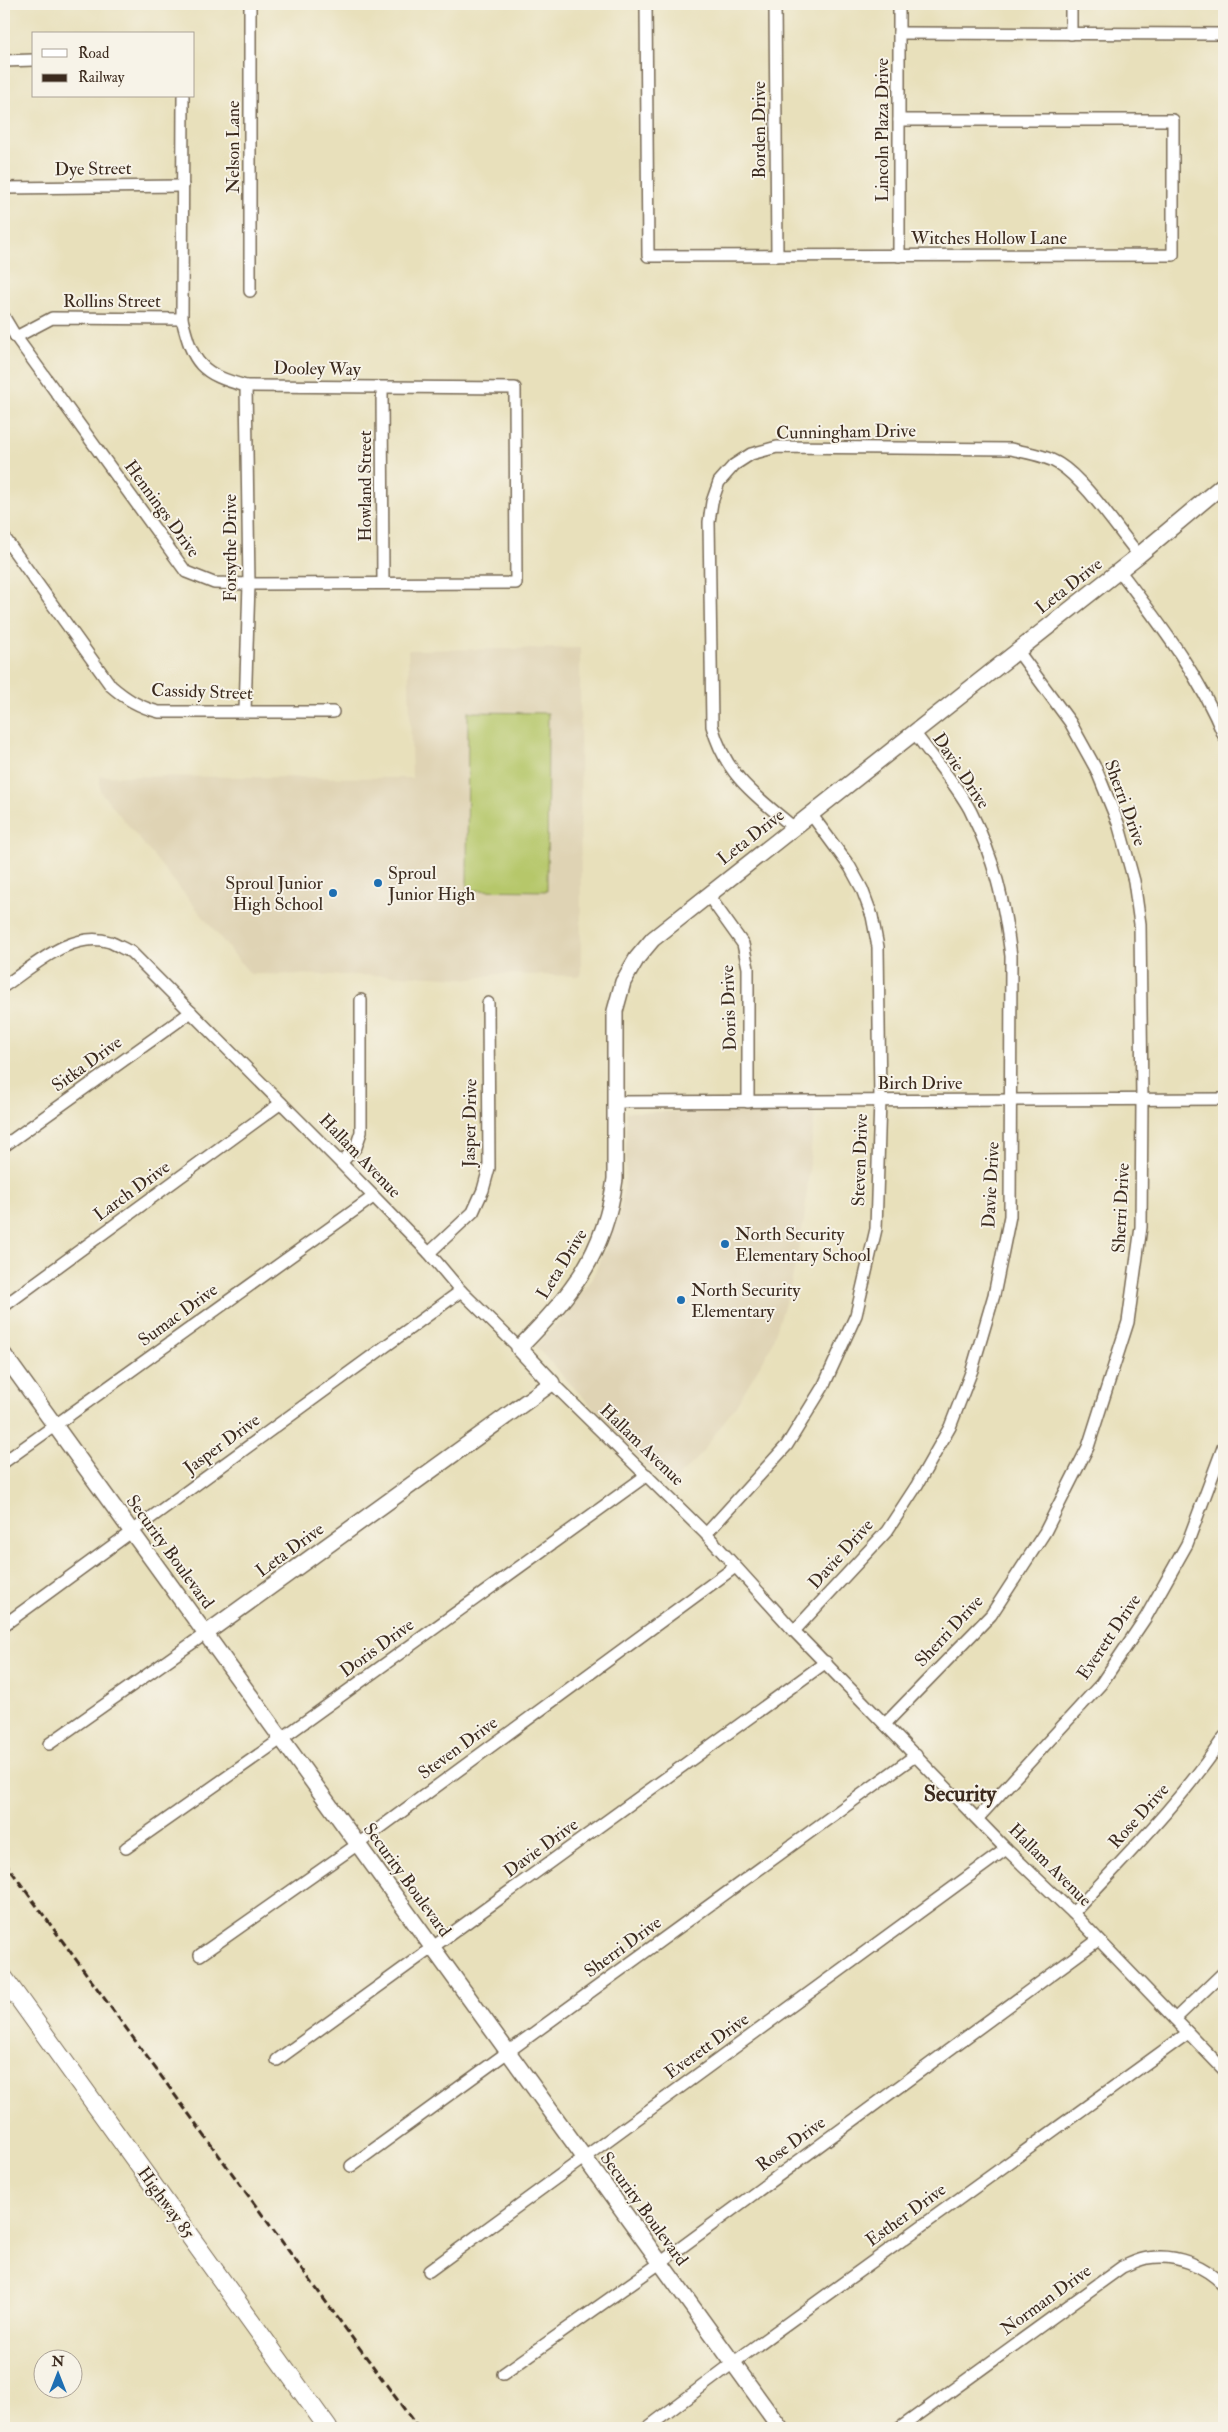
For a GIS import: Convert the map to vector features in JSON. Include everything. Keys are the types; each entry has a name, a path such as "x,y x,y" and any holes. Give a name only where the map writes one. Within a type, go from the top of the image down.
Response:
{"main road":[{"name":"Highway 85","path":"4,1978 328,2428"}],"street":[{"name":"Nelson Lane","path":"250,4 250,290"},
{"name":"Witches Hollow Lane","path":"646,4 648,256 1173,255 1173,120 899,120"},
{"name":"Borden Drive","path":"775,4 777,256"},
{"name":"Lincoln Plaza Drive","path":"899,4 899,256"},
{"path":"1071,4 1072,34"},
{"path":"899,33 1224,34"},
{"path":"4,60 32,60"},
{"name":"Dooley Way","path":"183,98 182,318 189,346 200,363 219,378 246,386 514,388 516,583"},
{"name":"Dye Street","path":"4,188 183,186"},
{"name":"Hennings Drive","path":"4,317 186,572 214,583 516,583"},
{"name":"Rollins Street","path":"16,336 52,318 182,318"},
{"name":"Forsythe Drive","path":"245,711 249,584 246,386"},
{"name":"Howland Street","path":"382,388 382,583"},
{"name":"Cunningham Drive","path":"793,827 744,785 729,767 718,748 712,726 709,522 719,482 734,465 751,454 777,447 1011,449 1058,463 1074,476 1138,555"},
{"name":"Leta Drive","path":"520,1348 553,1314 576,1283 594,1254 612,1204 615,1179 615,1011 623,982 637,958 653,939 1224,486"},
{"name":"Cassidy Street","path":"4,537 111,686 127,700 143,708 159,712 333,712"},
{"path":"1120,570 1184,657 1212,704 1224,736"},
{"name":"Sherri Drive","path":"886,1723 991,1615 1045,1532 1088,1447 1128,1322 1141,1226 1140,924 1134,881 1118,823 1096,768 1074,730 1017,650"},
{"name":"Davie Drive","path":"794,1631 887,1531 917,1485 950,1427 972,1370 994,1295 1010,1216 1012,956 996,871 969,809 914,732"},
{"name":"Steven Drive","path":"706,1534 787,1445 824,1384 856,1314 876,1229 880,1100 878,947 872,916 862,889 850,867 811,814"},
{"name":"Doris Drive","path":"708,895 742,944 748,968 748,1102"},
{"name":"Hallam Avenue","path":"4,986 63,946 89,939 109,942 130,952 341,1162 429,1253 461,1291 520,1348 552,1383 706,1534 794,1631 886,1723 1006,1849 1074,1913 1224,2070"},
{"path":"341,1162 356,1147 361,1132 361,1000"},
{"name":"Jasper Drive","path":"429,1253 473,1212 483,1190 489,1168 488,1003"},
{"name":"Sitka Drive","path":"4,1146 191,1012"},
{"name":"Birch Drive","path":"616,1102 1224,1099"},
{"name":"Larch Drive","path":"4,1306 281,1103"},
{"name":"Sumac Drive","path":"4,1462 373,1197"},
{"name":"Jasper Drive","path":"4,1625 461,1291"},
{"name":"Security Boulevard","path":"4,1355 780,2428"},
{"name":"Leta Drive","path":"49,1744 206,1634 552,1383"},
{"name":"Everett Drive","path":"978,1818 1101,1684 1146,1618 1187,1544 1224,1445"},
{"name":"Doris Drive","path":"126,1848 281,1739 647,1475"},
{"name":"Steven Drive","path":"200,1955 358,1844 735,1567"},
{"name":"Davie Drive","path":"276,2060 826,1662"},
{"name":"Rose Drive","path":"1074,1913 1168,1812 1205,1766 1224,1737"},
{"name":"Sherri Drive","path":"351,2166 916,1755"},
{"name":"Everett Drive","path":"429,2272 1006,1849"},
{"name":"Rose Drive","path":"503,2374 660,2263 1098,1940"},
{"path":"1175,2019 1224,1972"},
{"name":"Esther Drive","path":"647,2428 733,2363 1188,2033"},
{"name":"Norman Drive","path":"900,2428 1122,2267 1149,2258 1171,2258 1196,2264 1213,2274 1224,2285"}],"shaded area":[{"name":"Sproul Junior High","path":"580,648 581,976 497,974 472,979 430,976 250,974 100,791 100,776 412,778 408,650"},
{"name":"North Security Elementary","path":"815,1111 804,1220 791,1285 770,1349 736,1405 697,1459 667,1487 535,1346 565,1316 592,1279 620,1215 626,1172 626,1112"}],"green space":[{"path":"468,712 548,713 547,891 467,890"}],"railway":[{"path":"4,1861 418,2428"}],"place":[{"name":"Sproul Junior High","path":"378,883"},
{"name":"Sproul Junior High School","path":"333,893"},
{"name":"North Security Elementary School","path":"725,1244"},
{"name":"North Security Elementary","path":"681,1300"}],"district":[{"name":"Security","path":"960,1794"}]}
